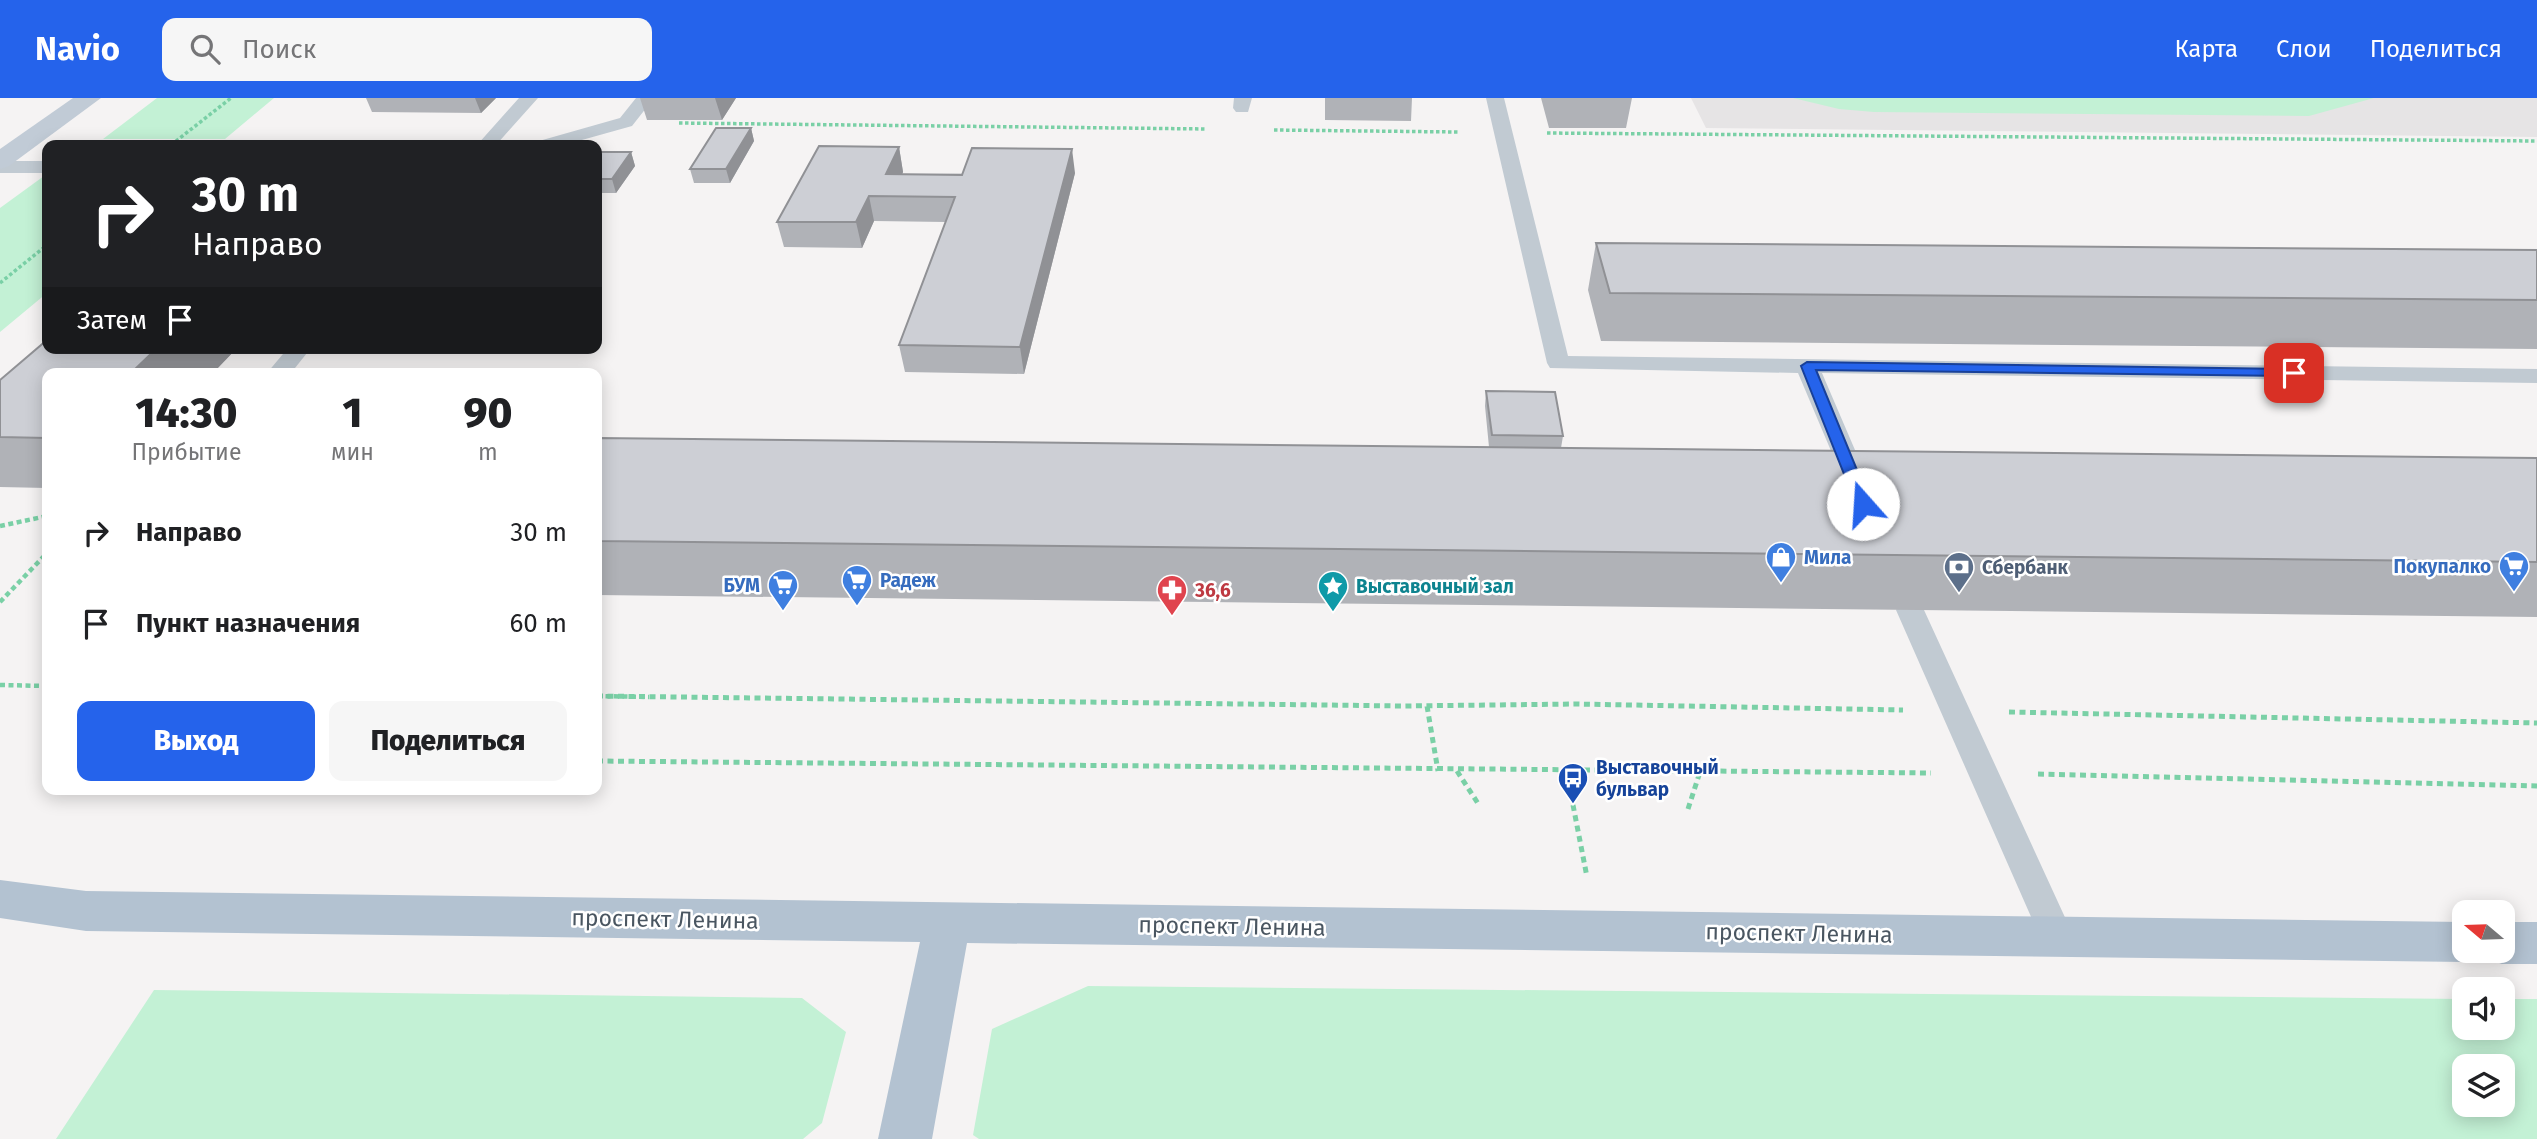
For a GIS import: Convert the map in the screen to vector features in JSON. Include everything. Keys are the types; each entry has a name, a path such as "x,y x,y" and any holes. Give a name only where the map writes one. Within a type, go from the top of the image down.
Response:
{"main road":[{"path":"0,164 89,98"},
{"name":"проспект Ленина","path":"0,899 86,911 2452,942"},
{"path":"905,1139 947,923"},
{"path":"2515,943 2537,943"}],"lane":[{"path":"491,140 529,98"},
{"path":"563,140 626,122 645,98"},
{"path":"1494,98 1558,363 2537,376"},
{"path":"0,164 42,167"},
{"path":"282,368 295,354"},
{"path":"1807,366 1855,478 1863,504"},
{"path":"1828,478 1883,478"},
{"path":"1910,610 2057,937"}],"path":[{"path":"177,140 230,98"},
{"path":"626,122 1211,129"},
{"path":"1266,130 2537,141"},
{"path":"0,283 42,249"},
{"path":"0,526 42,517"},
{"path":"0,602 42,558"},
{"path":"0,685 42,686"},
{"path":"602,696 1427,706 1576,704 2537,723"},
{"path":"1427,706 1438,771"},
{"path":"602,761 1438,771 1983,773 2537,786"},
{"path":"1457,771 1479,804"},
{"path":"1688,809 1700,772"},
{"path":"1573,806 1598,931"}],"shaded area":[{"path":"1691,98 2537,98 2537,137 1706,128"}],"green space":[{"path":"157,98 274,98 225,139 103,139"},
{"path":"1793,98 2374,98 2309,116 1874,112 1839,109"},
{"path":"42,177 42,297 0,332 0,208"},
{"path":"1088,986 2452,999 2452,1040 2515,1040 2515,999 2537,999 2537,1139 979,1139 973,1135 992,1029"},
{"path":"154,990 802,998 846,1032 822,1123 803,1139 56,1139"}],"building":[{"path":"716,128 751,128 726,169 690,169"},
{"path":"819,146 899,147 886,174 962,175 972,148 1072,149 1020,347 899,345 955,197 869,196 856,222 777,222"},
{"path":"602,152 631,152 612,179 602,179"},
{"path":"1596,243 2537,250 2537,300 1610,293"},
{"path":"42,344 42,354 151,354 136,368 42,368 42,438 0,437 0,380"},
{"path":"1486,391 1555,392 1563,436 1492,435"},
{"path":"602,438 2537,458 2537,562 602,541"}],"place":[{"name":"Мила","path":"1781,584"},
{"name":"Покупалко","path":"2514,593"},
{"name":"Сбербанк","path":"1959,594"},
{"name":"Радеж","path":"857,607"},
{"name":"БУМ","path":"783,612"},
{"name":"Выставочный зал","path":"1333,613"},
{"name":"36,6","path":"1172,617"},
{"name":"Выставочный бульвар","path":"1573,805"}],"route":[{"path":"1863,504 1855,478 1807,366 2294,373"}]}
